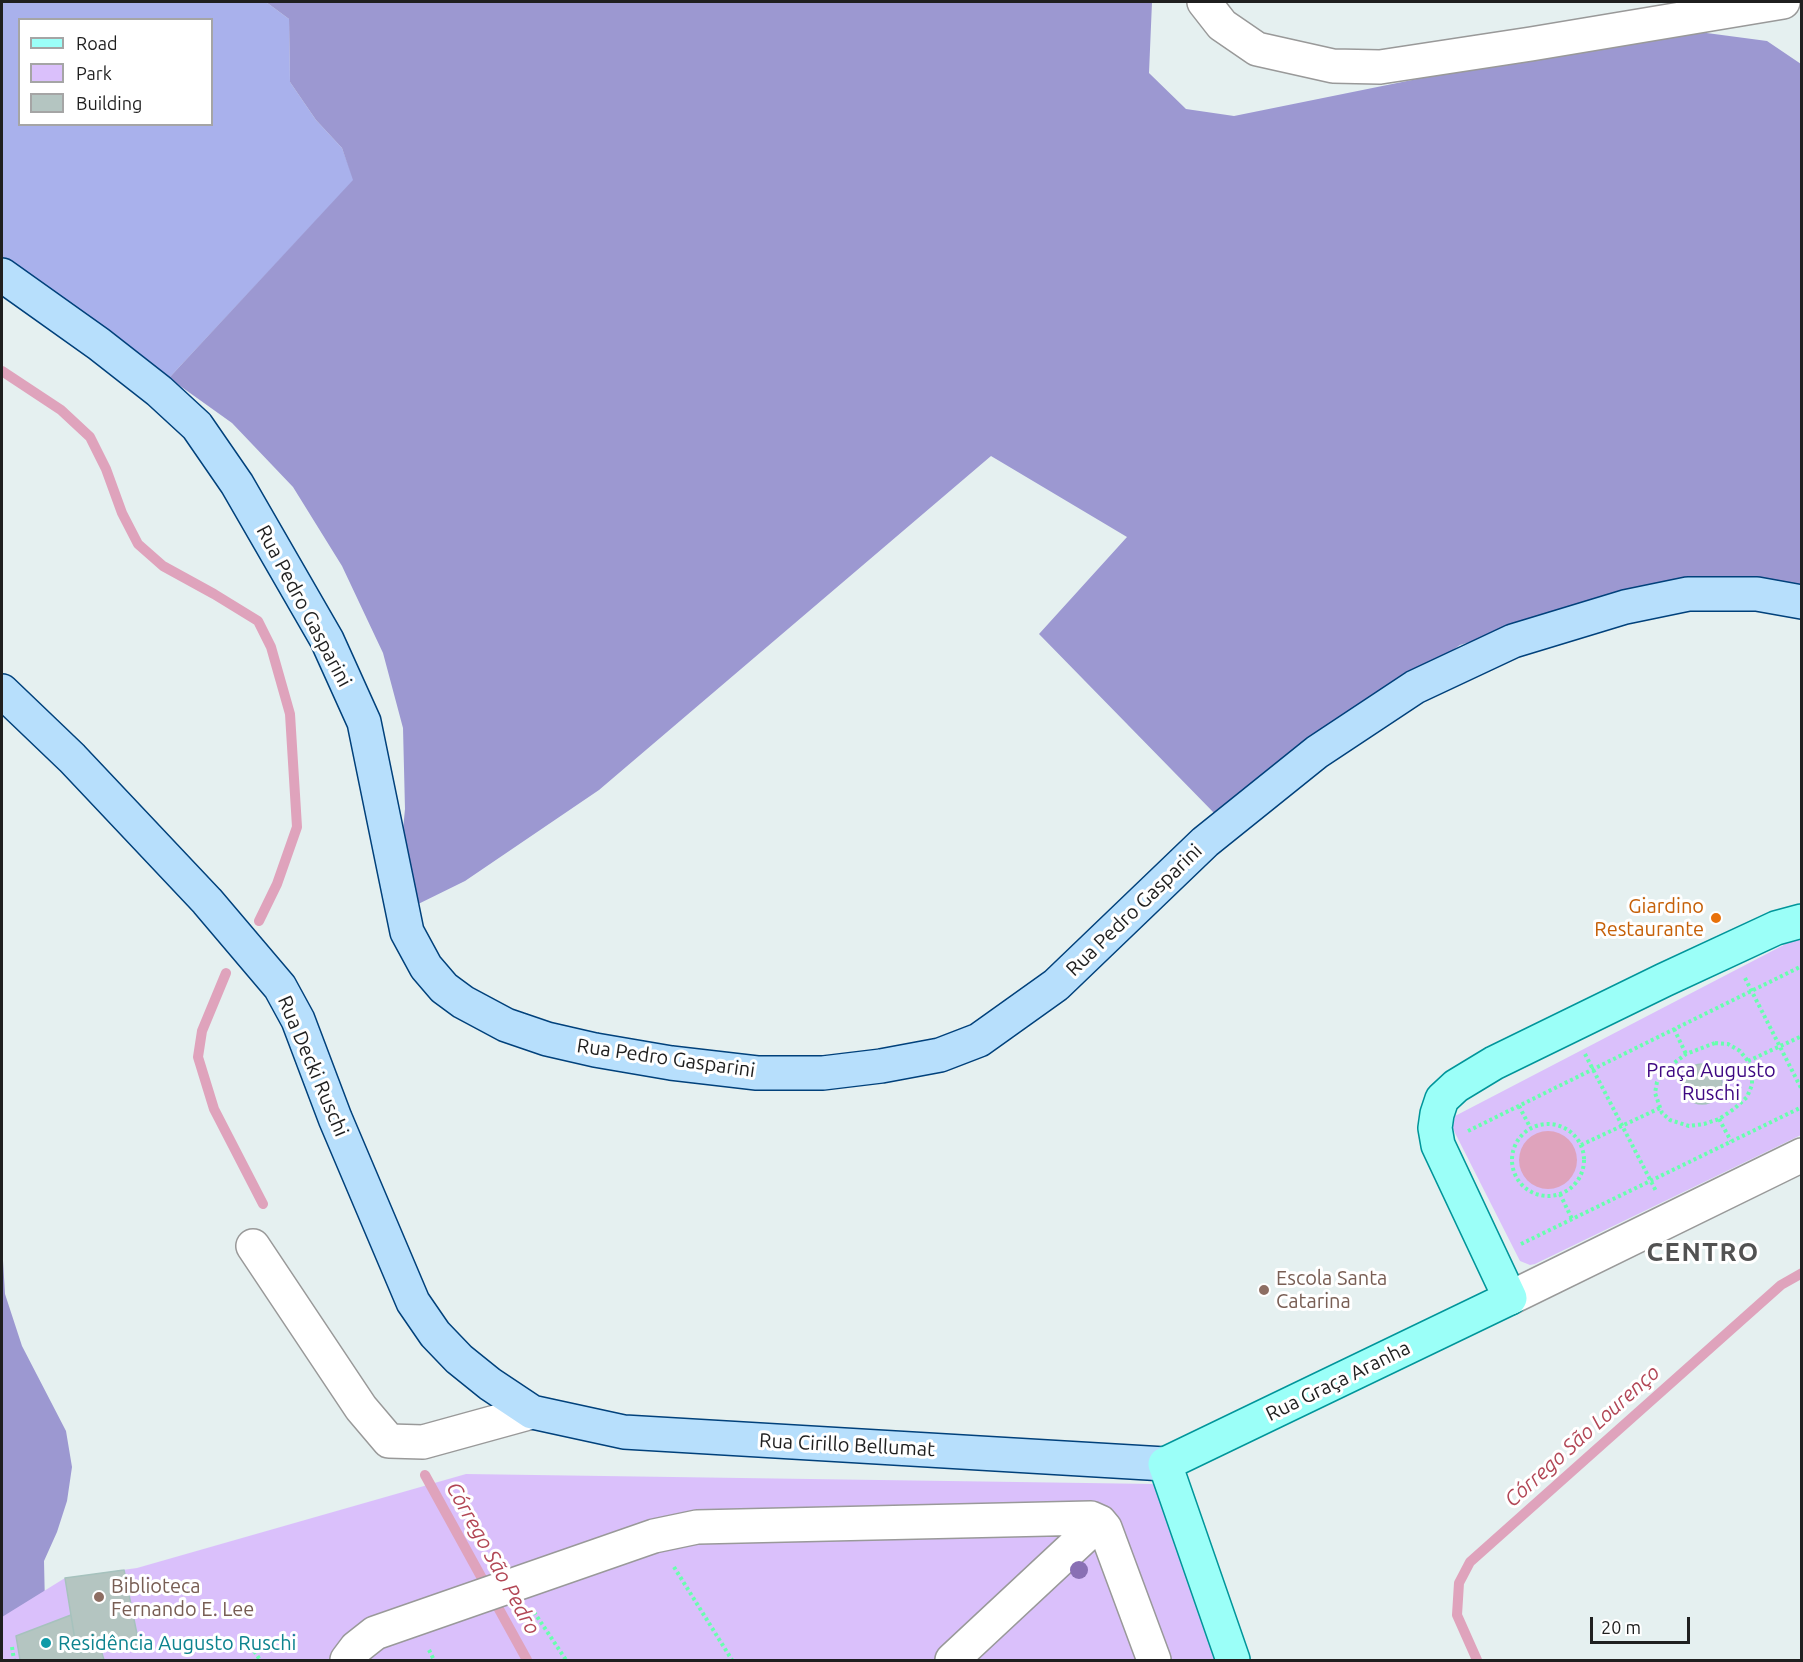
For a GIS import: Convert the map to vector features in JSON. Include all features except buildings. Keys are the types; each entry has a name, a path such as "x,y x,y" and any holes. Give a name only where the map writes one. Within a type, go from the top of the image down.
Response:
{"main road":[{"path":"1510,1298 1438,1145 1435,1128 1442,1099 1456,1086 1494,1063 1776,928 1802,921"},
{"name":"Rua Graça Aranha","path":"1165,1464 1510,1298"},
{"path":"1165,1464 1233,1660"}],"street":[{"path":"1204,2 1222,25 1257,50 1333,66 1380,67 1783,2"},
{"name":"Rua Pedro Gasparini","path":"2,275 99,344 159,391 197,426 237,484 327,640 363,722 407,933 426,967 444,988 463,1002 506,1025 548,1039 595,1050 671,1063 757,1073 823,1073 881,1066 940,1055 979,1040 1056,985 1205,842 1317,752 1414,687 1514,641 1625,607 1688,594 1757,594 1802,602"},
{"name":"Rua Decki Ruschi","path":"2,691 72,758 207,901 280,987 298,1020 335,1118 413,1302 435,1334 459,1359 490,1384 532,1412"},
{"path":"1510,1298 1802,1155"},
{"path":"253,1246 361,1408 389,1441 423,1442 532,1412"},
{"name":"Rua Cirillo Bellumat","path":"532,1412 624,1432 1165,1464"},
{"path":"347,1660 356,1648 375,1633 654,1536 697,1527 1091,1518 1100,1522 1106,1531 1154,1660"},
{"path":"952,1660 1100,1522"}],"path":[{"path":"1462,1134 1802,966"},
{"path":"1742,972 1802,1090"},
{"path":"1674,1029 1686,1054"},
{"path":"1748,1061 1802,1036"},
{"path":"1715,1042 1728,1044 1740,1051 1748,1061 1752,1073 1752,1085 1748,1097 1719,1119 1689,1126 1670,1120 1660,1108 1655,1093 1657,1082 1662,1072 1686,1054 1715,1042"},
{"path":"1584,1054 1659,1198"},
{"path":"1519,1106 1530,1127"},
{"path":"1517,1246 1802,1107"},
{"path":"1581,1145 1660,1108"},
{"path":"1719,1119 1731,1141"},
{"path":"1541,1123 1565,1127 1581,1145 1584,1162 1579,1179 1570,1189 1560,1194 1542,1196 1526,1189 1517,1180 1512,1169 1511,1157 1520,1135 1530,1127 1541,1123"},
{"path":"1560,1194 1572,1219"},
{"path":"654,1536 732,1660"},
{"path":"508,1587 566,1660"},
{"path":"251,1646 260,1660"},
{"path":"12,1647 14,1660"}],"shaded area":[{"path":"2,2 266,2 289,19 290,82 316,120 342,148 354,180 169,378 107,329 39,286 2,268"},
{"path":"266,2 1152,2 1149,73 1186,109 1234,116 1669,28 1767,41 1801,64 1801,593 1608,601 1460,645 1216,815 1039,634 1127,537 991,456 599,790 465,881 404,911 398,881 405,809 403,728 383,653 342,566 293,487 232,423 169,378 353,180 342,148 316,120 290,82 289,19"},
{"path":"1548,1131 1559,1133 1572,1144 1577,1160 1575,1171 1564,1184 1548,1189 1537,1187 1524,1176 1519,1160 1521,1149 1532,1136"},
{"path":"2,1244 5,1294 22,1346 66,1431 72,1467 67,1501 44,1561 45,1606 2,1660"}],"green space":[{"name":"Praça Augusto Ruschi","path":"1801,936 1801,1135 1535,1264 1530,1265 1520,1261 1454,1131 1452,1126 1455,1116"},
{"path":"466,1474 1155,1484 1218,1660 2,1660 2,1617 65,1578 137,1568"}],"waterway":[{"name":"Córrego São Pedro","path":"2,371 61,410 90,437 106,469 122,513 138,544 163,566 258,621 271,647 290,714 297,827 277,884 259,921"},
{"name":"Córrego São Pedro","path":"226,973 202,1031 198,1057 214,1109 263,1204"},
{"name":"Córrego São Lourenço","path":"1477,1660 1457,1615 1459,1583 1470,1562 1781,1285 1802,1273"},
{"name":"Córrego São Pedro","path":"425,1475 527,1660"}],"place":[{"name":"Giardino Restaurante","path":"1716,918"},
{"name":"Escola Santa Catarina","path":"1264,1290"},
{"name":"Biblioteca Fernando E. Lee","path":"99,1597"},
{"name":"Residência Augusto Ruschi","path":"46,1643"}],"district":[{"name":"CENTRO","path":"1703,1252"}]}
